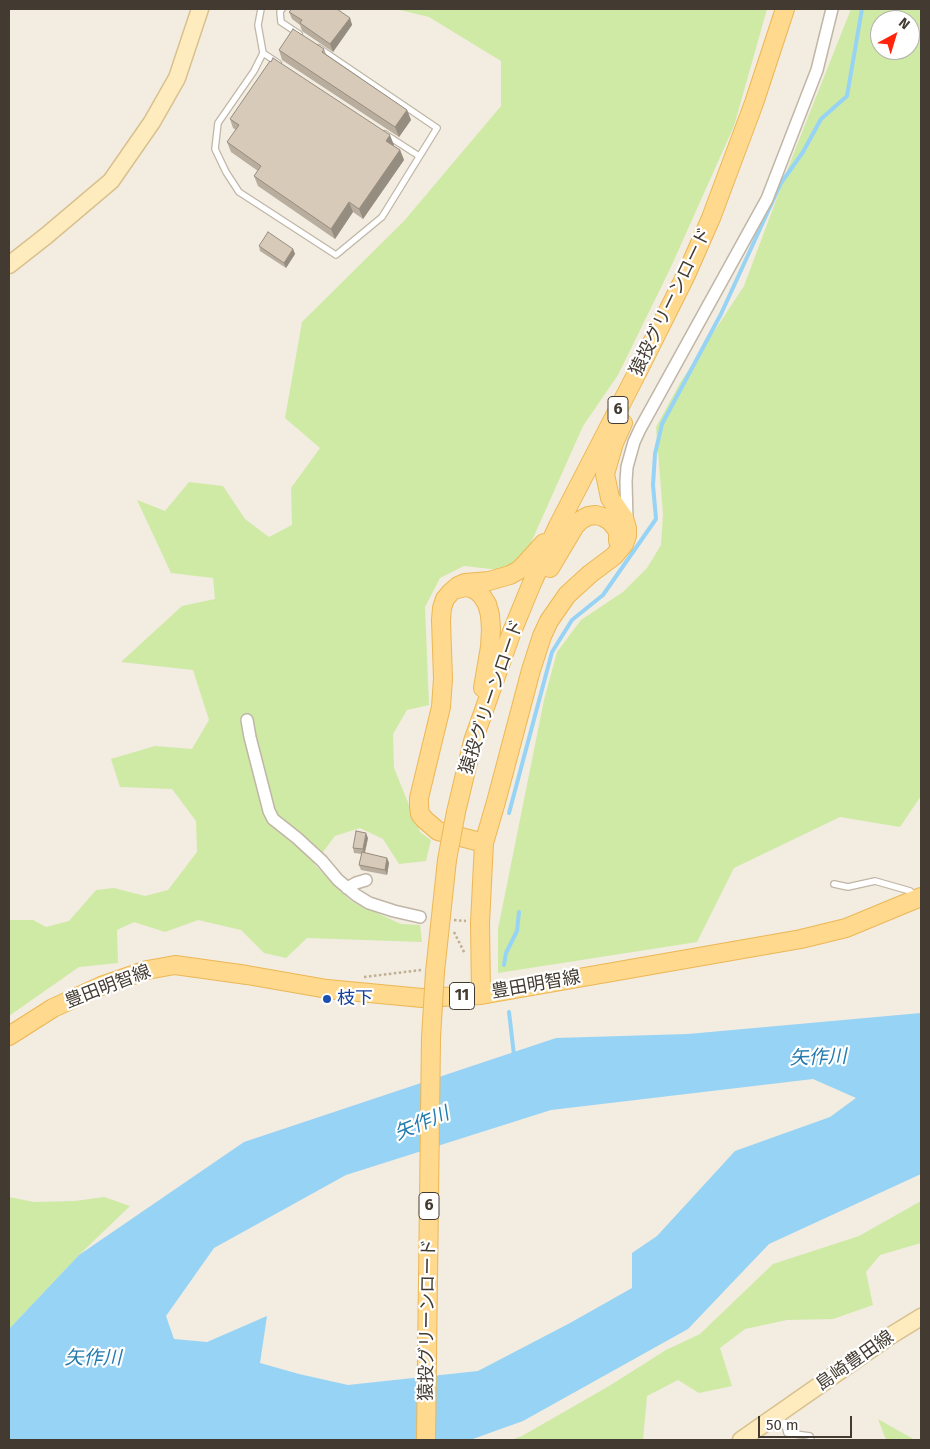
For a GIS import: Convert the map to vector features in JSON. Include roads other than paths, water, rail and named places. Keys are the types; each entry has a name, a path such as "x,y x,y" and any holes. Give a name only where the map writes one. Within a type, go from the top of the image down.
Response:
{"main road":[{"name":"猿投グリーンロード","path":"426,1440 431,971 456,812 474,741 491,690 532,583 558,526 686,275 711,218 744,131 785,9"},
{"path":"481,995 480,923 484,842 531,670 542,636 567,596 590,574 614,556 624,544 627,528 624,518 610,498 605,474 614,443 680,304 711,218"},
{"path":"491,690 541,585 560,550 575,526 588,516 596,515 610,520 618,532 619,540 617,547 605,562"},
{"path":"484,842 438,831 420,814 419,798 441,707 443,679 441,620 444,603 451,592 466,583 499,579 518,570 536,553 558,526"},
{"path":"451,592 465,587 477,591 487,604 490,615 492,629 490,647 474,741"},
{"name":"豊田明智線","path":"9,1036 53,1008 101,986 147,970 175,965 327,989 422,998 481,995 801,939 846,928 920,898"}],"street":[{"path":"9,265 111,181 152,122 178,78 200,9"},
{"path":"627,528 627,467 634,442 767,199 817,70 832,9"},
{"path":"247,720 273,819 298,838 322,861 338,880 356,895 369,903 420,917"},
{"path":"347,888 366,880"},
{"name":"島崎豊田線","path":"741,1440 890,1336 921,1317"}],"lane":[{"path":"261,9 258,25 264,53 254,71 218,123 215,149 226,172 239,192 336,255 382,217 437,128 314,44"},
{"path":"282,9 280,12 281,22 306,39"},
{"path":"264,53 280,64"},
{"path":"378,129 419,156"},
{"path":"834,884 848,887 875,881 910,891 920,898"},
{"path":"778,1414 787,1433 810,1436 811,1440"}],"water":[{"name":"矢作川","path":"921,1013 921,1174 769,1244 688,1329 523,1421 470,1440 9,1440 9,1329 79,1255 244,1142 556,1038 688,1034","holes":["813,1079 856,1098 830,1117 735,1151 657,1236 632,1253 632,1288 478,1371 348,1385 260,1363 267,1316 207,1342 174,1339 166,1316 214,1248 346,1175 551,1110"]}],"waterway":[{"path":"509,813 552,652 572,620 603,595 656,519 653,485 655,454 662,424 721,314 781,183 803,152 821,119 847,96 862,9"},
{"path":"504,965 506,953 517,931 519,912"},
{"path":"509,1012 514,1055"}],"place":[{"name":"枝下","path":"327,999"}]}
